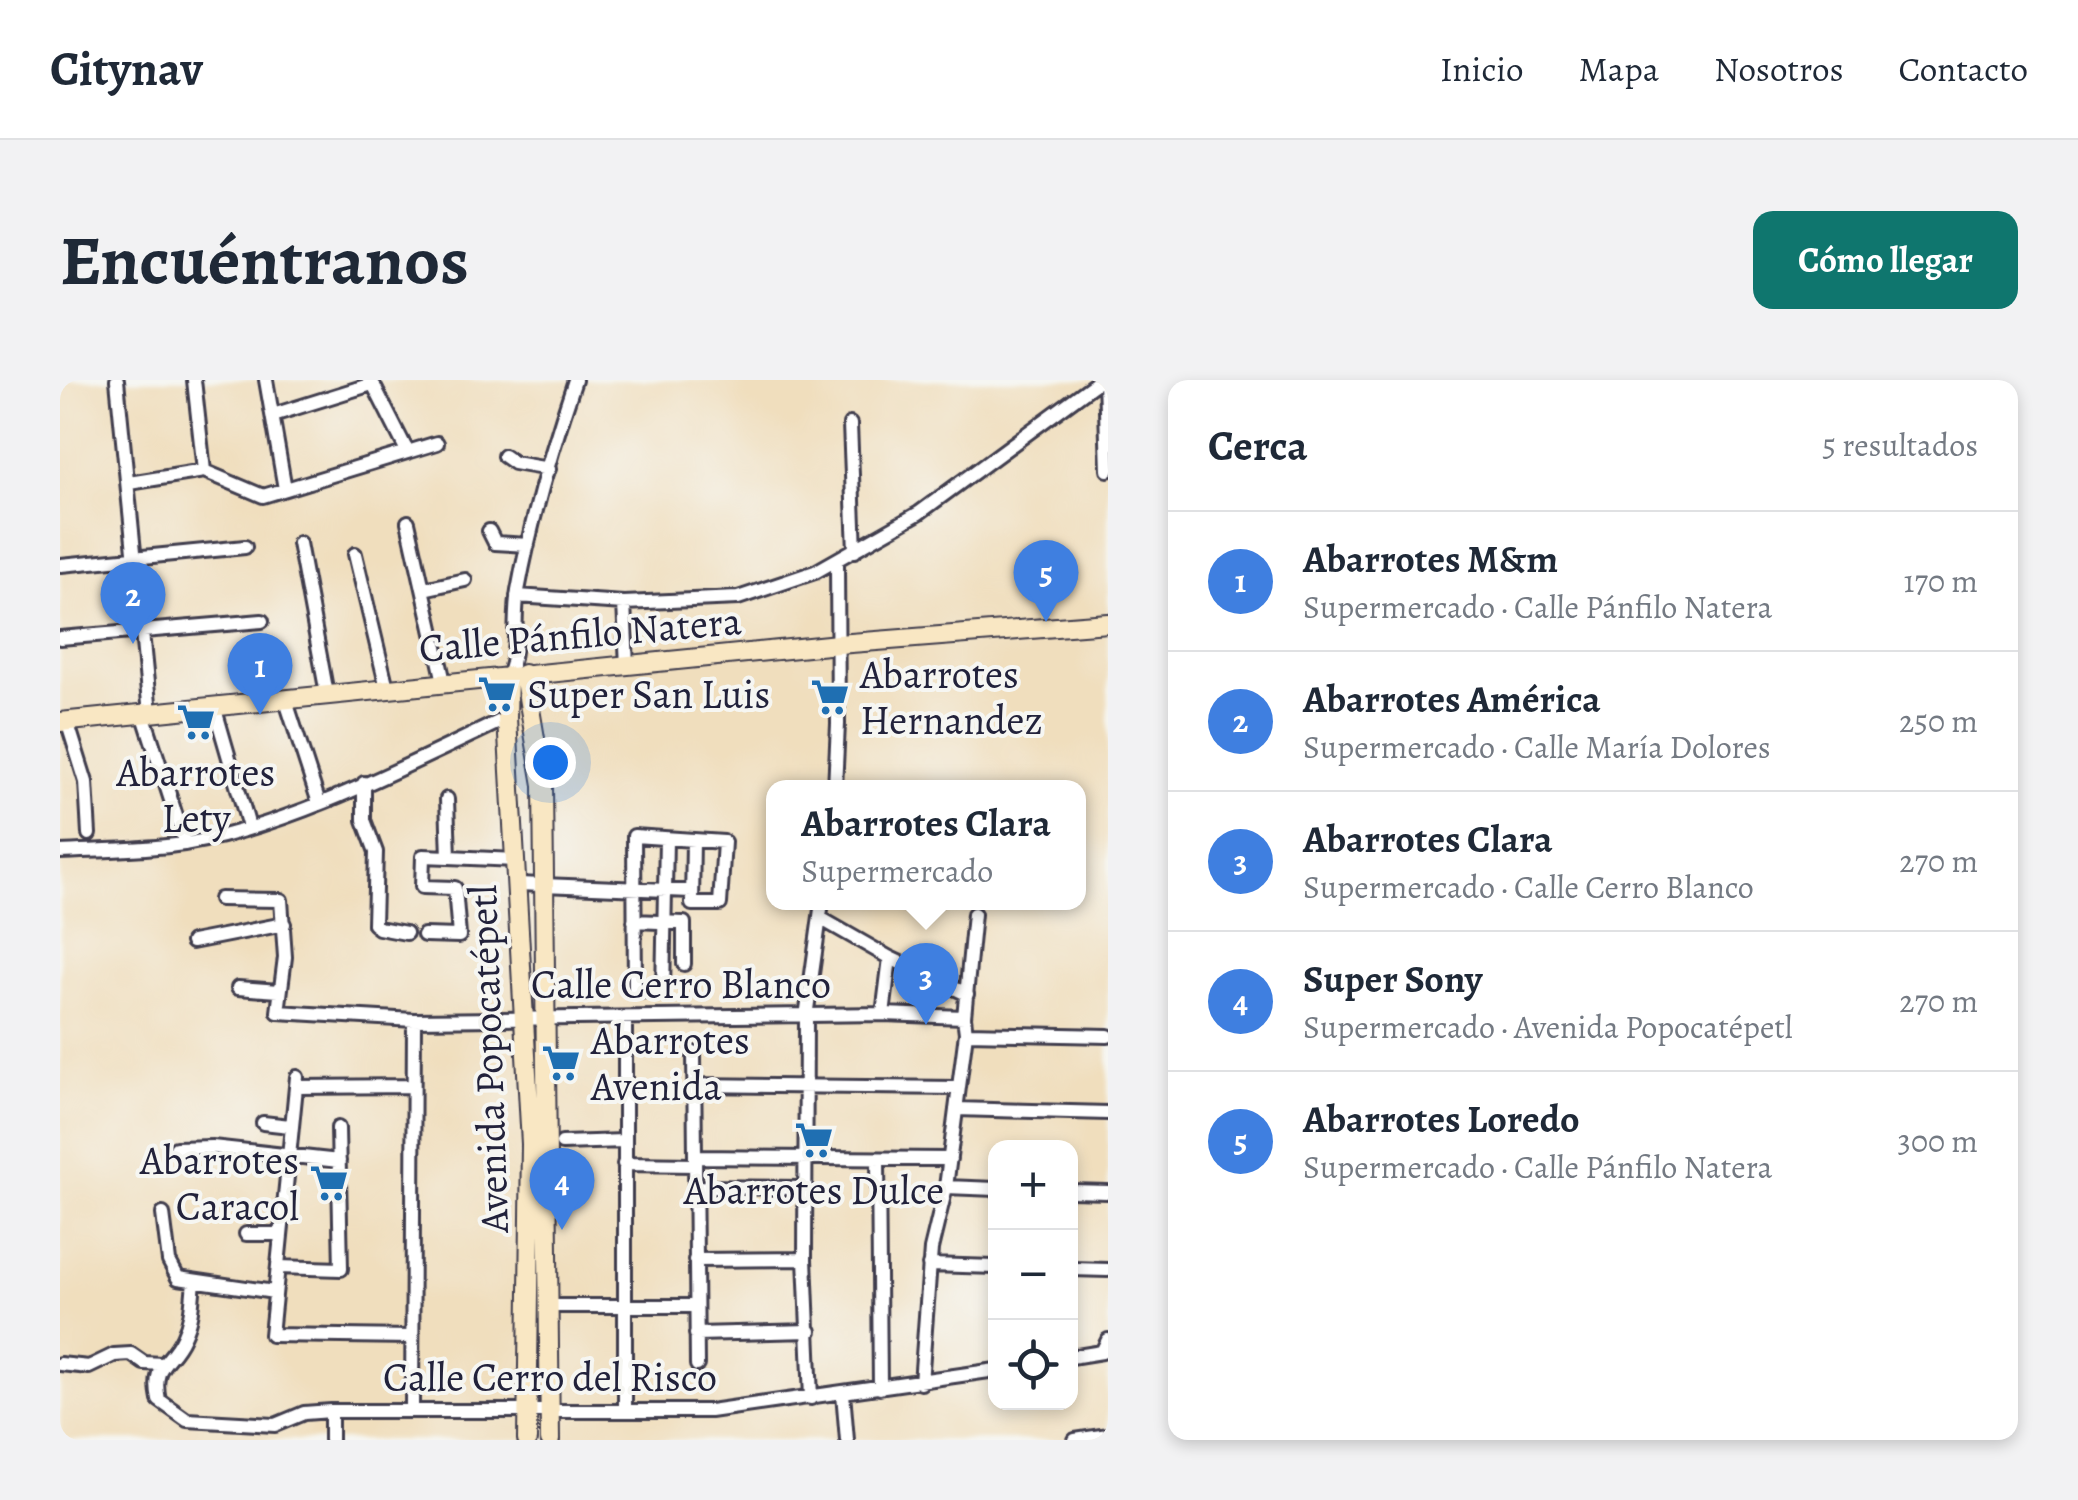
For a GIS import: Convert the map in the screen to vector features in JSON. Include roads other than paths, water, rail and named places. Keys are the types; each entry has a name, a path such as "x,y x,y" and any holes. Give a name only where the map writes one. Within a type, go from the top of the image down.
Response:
{"street":[{"path":"117,380 137,555 147,713 184,844"},
{"path":"194,380 204,471"},
{"path":"266,380 285,489"},
{"path":"516,670 517,596 575,380"},
{"path":"1102,380 1108,470"},
{"path":"517,596 624,603 738,598 815,572 919,512 1102,380"},
{"path":"273,415 372,382 407,451"},
{"path":"850,424 855,551"},
{"path":"128,482 204,471 262,496 437,443"},
{"path":"504,456 514,463 548,469"},
{"path":"408,522 444,682"},
{"path":"489,531 496,543 528,545"},
{"path":"299,543 327,694"},
{"path":"61,565 245,547"},
{"path":"355,554 387,688"},
{"path":"835,780 837,562"},
{"path":"424,589 465,580"},
{"path":"624,603 627,666"},
{"path":"60,638 262,621"},
{"name":"Calle Pánfilo Natera","path":"64,721 444,682 516,670 627,666 838,644 1108,623"},
{"name":"Avenida Popocatépetl","path":"516,670 516,860 531,1144 528,1440"},
{"path":"284,698 319,803"},
{"path":"214,706 249,828"},
{"path":"60,852 184,844 249,828 364,783 514,706"},
{"name":"Avenida Popocatépetl","path":"514,706 543,785 550,1440"},
{"path":"64,721 86,782 89,834"},
{"path":"364,783 364,820 376,852 374,924 406,933"},
{"path":"447,799 449,857"},
{"path":"518,884 543,884 633,889 665,890 720,904 724,842 634,836 633,889 635,991 663,992 664,922 665,890 666,839"},
{"path":"692,898 693,840"},
{"path":"424,935 459,936 455,888 422,886 423,856 516,860"},
{"path":"220,899 281,900 286,957 280,991 238,988"},
{"path":"810,1398 806,1017 821,910"},
{"path":"920,1382 929,1264 946,1187 966,1033 964,1017 974,914"},
{"path":"820,918 890,958 967,994"},
{"path":"634,922 684,922 684,964"},
{"path":"192,942 284,924"},
{"path":"883,1014 890,958"},
{"name":"Calle Cerro Blanco","path":"280,991 278,1012 414,1020 883,1014 964,1017"},
{"path":"625,1018 626,1411"},
{"path":"412,1410 414,1020"},
{"path":"966,1033 1108,1036"},
{"path":"694,1053 697,1365"},
{"path":"412,1337 270,1336 296,1082 413,1086"},
{"path":"694,1085 959,1088"},
{"path":"956,1109 1108,1112"},
{"path":"263,1123 290,1126"},
{"path":"278,1267 340,1269 338,1128"},
{"path":"562,1143 624,1141"},
{"path":"176,1148 212,1147 339,1160"},
{"path":"624,1164 806,1158 950,1160"},
{"path":"878,1159 880,1388"},
{"path":"695,1187 805,1188"},
{"path":"946,1187 988,1188"},
{"path":"1078,1191 1108,1192"},
{"path":"163,1214 173,1272 178,1278 274,1292"},
{"path":"529,1228 549,1228"},
{"path":"246,1234 280,1234"},
{"path":"696,1260 806,1259"},
{"path":"929,1264 988,1266"},
{"path":"1078,1269 1108,1270"},
{"path":"60,1364 89,1367 114,1355 131,1354 144,1363 162,1364 182,1342 190,1318 194,1281"},
{"path":"548,1306 696,1306"},
{"path":"696,1334 810,1332"},
{"path":"1078,1356 1102,1352 1108,1340"},
{"name":"Calle Cerro del Risco","path":"162,1364 155,1382 159,1400 187,1420 275,1425 304,1413 331,1411 710,1411 988,1371"},
{"path":"843,1394 848,1440"},
{"path":"331,1411 331,1440"},
{"path":"1075,1440 1108,1435"}],"place":[{"name":"Abarrotes Loredo","path":"1046,622"},
{"name":"Abarrotes América","path":"133,644"},
{"name":"Super San Luis","path":"497,694"},
{"name":"Abarrotes Hernandez","path":"830,697"},
{"name":"Abarrotes M&m","path":"260,715"},
{"name":"Abarrotes Lety","path":"196,722"},
{"name":"Abarrotes Clara","path":"926,1025"},
{"name":"Abarrotes Avenida","path":"561,1063"},
{"name":"Abarrotes Dulce","path":"814,1140"},
{"name":"Abarrotes Caracol","path":"329,1183"},
{"name":"Super Sony","path":"562,1230"}]}
